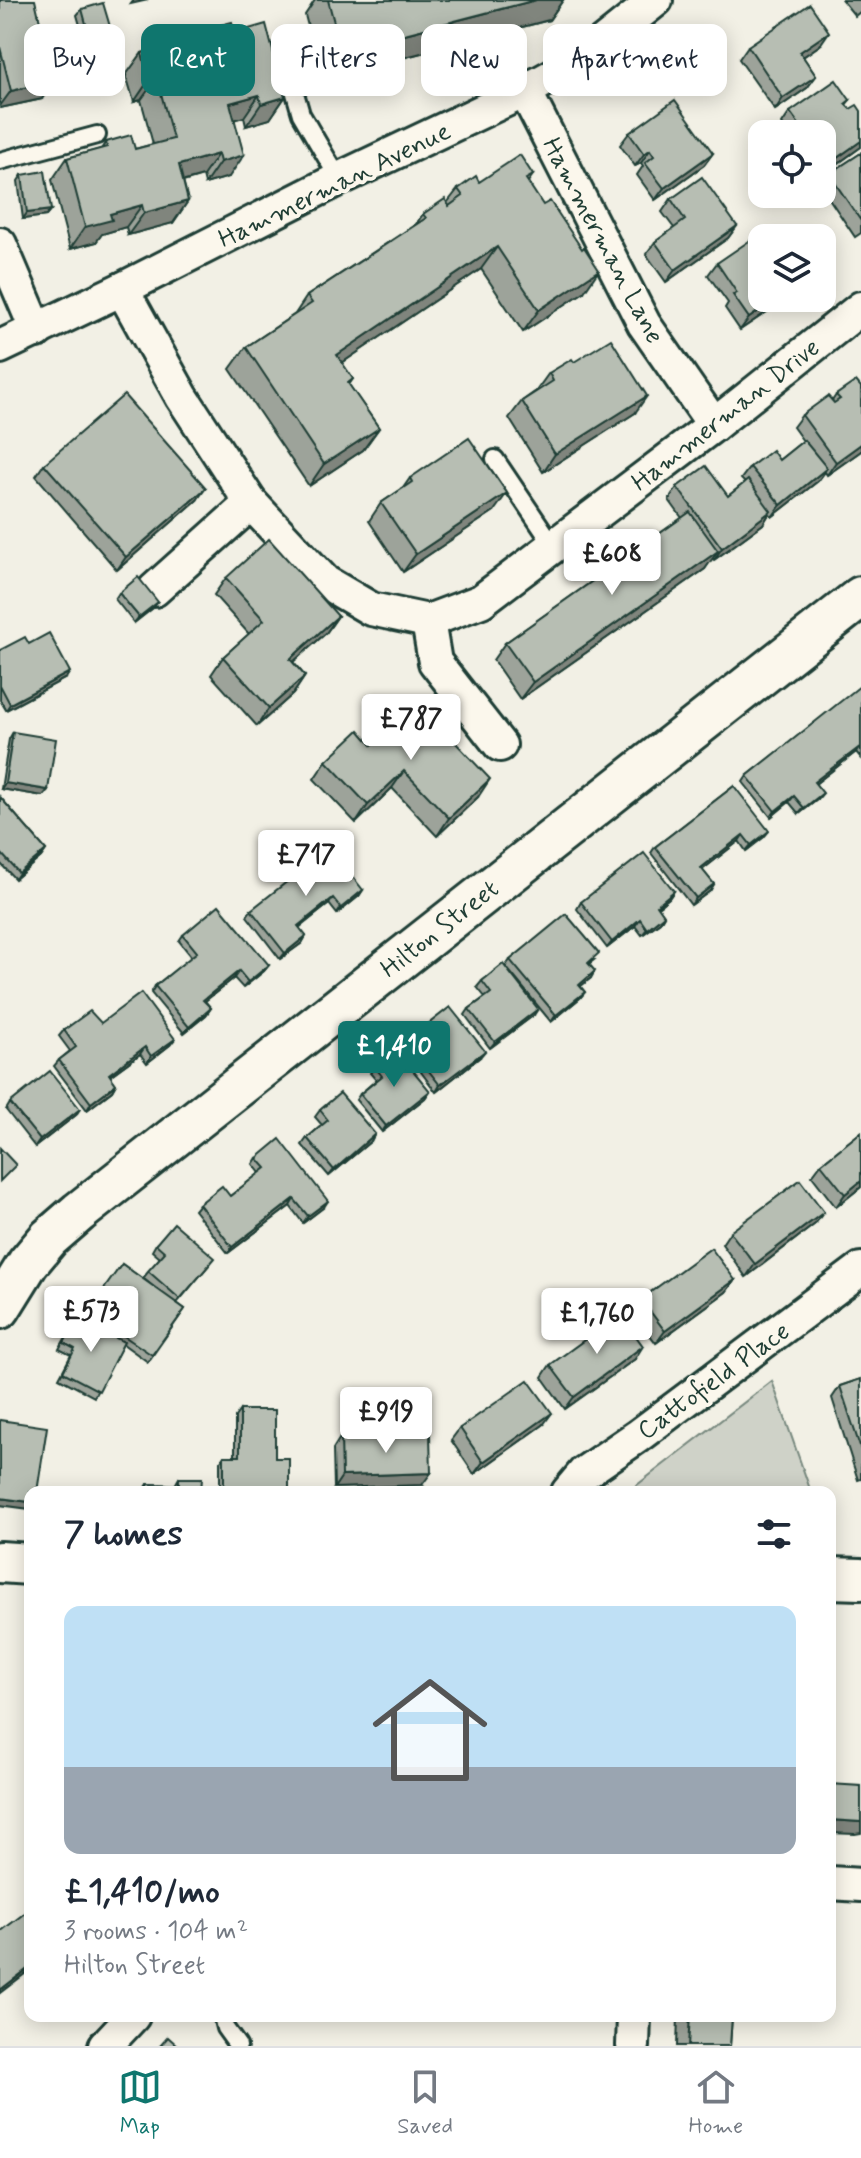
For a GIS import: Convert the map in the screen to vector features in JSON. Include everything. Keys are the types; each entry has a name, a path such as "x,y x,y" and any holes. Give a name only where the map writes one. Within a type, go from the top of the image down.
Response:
{"street":[{"name":"Hammerman Avenue","path":"527,90 581,60 656,0"},
{"name":"Hammerman Lane","path":"527,95 644,324 714,425"},
{"name":"Hammerman Avenue","path":"0,347 514,96"},
{"path":"0,244 37,331"},
{"path":"122,289 182,397 251,503 325,582 371,609 428,621 435,662 500,745"},
{"name":"Hammerman Drive","path":"428,621 481,601 714,425 861,308"},
{"path":"154,590 251,503"},
{"name":"Hilton Street","path":"0,1308 28,1263 49,1238 79,1212 861,597"},
{"name":"Cattofield Place","path":"573,1486 584,1473 861,1269"},
{"path":"0,1562 24,1564"},
{"path":"836,1578 861,1579"},
{"path":"836,1883 861,1885"},
{"path":"105,2046 127,2022"},
{"path":"633,2046 634,2022"}],"lane":[{"path":"296,96 301,114 339,179"},
{"path":"0,161 97,135"},
{"path":"495,459 553,545"},
{"path":"224,2022 238,2046"}],"shaded area":[{"path":"772,1381 809,1486 636,1486"}],"building":[{"path":"0,0 35,0 41,24 24,24 24,88 11,91 0,47"},
{"path":"328,0 536,0 443,24 421,24 421,30 405,34 405,24 334,24"},
{"path":"103,3 109,24 86,24 82,9"},
{"path":"810,4 829,32 800,52 816,76 783,98 748,46"},
{"path":"266,24 271,43 271,96 285,97 261,104 259,95 230,103 244,155 220,162 218,154 179,165 188,201 144,213 142,205 110,214 112,220 85,227 67,158 107,147 106,142 131,135 135,149 173,139 162,96 255,96 255,27"},
{"path":"836,80 850,100 845,104 850,109 857,105 861,111 861,141 836,159 836,120 796,120 790,112"},
{"path":"675,100 713,153 664,188 645,163 654,156 650,150 644,154 629,133"},
{"path":"861,153 861,221 836,184 836,169"},
{"path":"520,155 533,175 526,179 543,205 550,201 599,270 539,310 497,247 337,355 353,379 348,383 379,428 324,464 246,347 312,303 307,296 426,218 423,214 445,199 449,206 463,196 458,189 476,176 479,182"},
{"path":"45,171 51,210 27,213 22,175"},
{"path":"702,177 737,226 675,270 655,242 685,220 671,199"},
{"path":"748,242 748,312 757,312 749,318 733,295 737,293 717,263"},
{"path":"611,339 647,396 555,454 522,401 553,381 549,373"},
{"path":"856,381 861,387 861,444 836,462 802,415 828,396 834,403 840,399 836,395"},
{"path":"124,395 206,488 126,557 44,464"},
{"path":"469,438 507,493 416,554 381,503 412,482 410,478"},
{"path":"804,440 827,468 781,505 750,467 772,450 779,460"},
{"path":"706,466 728,496 748,480 771,511 722,548 677,487"},
{"path":"690,512 718,551 533,682 505,643"},
{"path":"269,539 338,616 290,659 305,676 269,708 223,657 264,620 226,578"},
{"path":"138,577 158,602 139,617 119,593"},
{"path":"49,633 70,672 10,704 0,685 0,650 25,637 29,644"},
{"path":"860,686 861,746 814,782 823,793 804,808 794,796 775,811 747,776"},
{"path":"417,702 490,779 449,818 404,771 368,805 326,761 359,730 372,745"},
{"path":"13,732 56,739 48,790 5,783"},
{"path":"734,786 769,831 751,845 743,835 701,868 714,884 696,898 655,847"},
{"path":"0,797 46,850 19,873 0,852"},
{"path":"330,848 363,890 341,908 333,898 298,926 306,936 285,953 251,910"},
{"path":"644,853 674,891 657,905 664,915 647,929 640,919 612,942 581,902"},
{"path":"219,905 269,965 248,982 239,971 203,1000 211,1008 189,1027 155,986 197,952 183,935"},
{"path":"566,914 599,953 588,963 595,971 579,985 585,992 556,1015 510,960"},
{"path":"503,964 538,1009 495,1042 469,1009 491,993 482,981"},
{"path":"141,993 175,1039 151,1056 145,1047 109,1074 116,1084 91,1103 59,1060 76,1047 64,1030 90,1011 101,1023"},
{"path":"450,1007 485,1051 440,1085 425,1066 431,1061 419,1046 434,1033 427,1025"},
{"path":"396,1050 430,1091 386,1126 360,1094 382,1076 375,1067"},
{"path":"50,1071 80,1109 40,1140 10,1103"},
{"path":"340,1093 375,1134 334,1170 307,1138 328,1120 320,1110"},
{"path":"861,1132 861,1181 845,1194 821,1164"},
{"path":"280,1139 328,1201 308,1216 294,1199 232,1247 199,1204 222,1186 230,1196 266,1168 257,1158"},
{"path":"0,1148 16,1165 0,1181"},
{"path":"800,1180 824,1212 755,1264 730,1232"},
{"path":"174,1223 215,1258 180,1299 148,1271 165,1252 156,1244"},
{"path":"711,1248 735,1280 665,1331 641,1299"},
{"path":"122,1264 185,1309 152,1355 99,1319 115,1297 104,1289"},
{"path":"620,1314 643,1346 574,1397 550,1365"},
{"path":"77,1318 124,1342 99,1391 63,1372 75,1349 64,1343"},
{"path":"861,1379 861,1450 840,1386"},
{"path":"528,1380 552,1413 483,1462 460,1428"},
{"path":"240,1410 275,1410 275,1458 289,1458 289,1486 224,1486 224,1456 240,1456"},
{"path":"0,1420 47,1427 38,1486 24,1486 24,1501 0,1498"},
{"path":"430,1434 431,1473 342,1476 341,1436"},
{"path":"179,1478 202,1478 201,1486 148,1484 179,1485"},
{"path":"836,1784 861,1786 861,1822 836,1820"},
{"path":"24,1914 24,1972 0,1990 0,1932"},
{"path":"690,2022 732,2022 730,2046 688,2046"},
{"path":"168,2037 178,2046 160,2046"}]}
